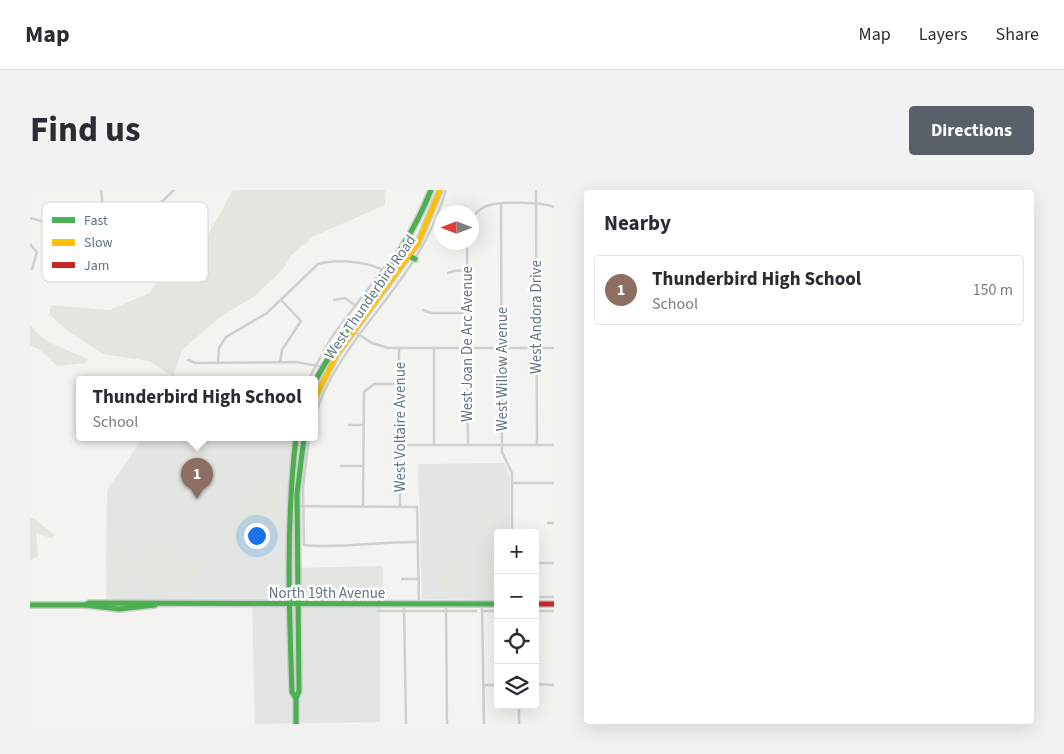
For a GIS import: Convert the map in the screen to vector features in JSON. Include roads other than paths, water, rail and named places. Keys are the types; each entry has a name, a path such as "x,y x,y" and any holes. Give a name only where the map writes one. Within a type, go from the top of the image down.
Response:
{"main road":[{"name":"West Thunderbird Road","path":"318,376 347,327 402,252 423,213 431,190"},
{"name":"West Thunderbird Road","path":"318,391 328,370 395,278 412,258 440,190"},
{"path":"402,252 412,258"},
{"path":"296,441 290,506 289,605 292,692 296,698"},
{"path":"296,724 296,698 299,691 299,467 303,441"},
{"path":"290,545 298,545"},
{"name":"North 19th Avenue","path":"30,605 85,605 100,603 404,608 419,605 446,608 482,608 494,605"},
{"path":"539,604 554,604"}],"street":[{"path":"161,202 174,190"},
{"name":"West Thunderbird Road","path":"318,409 333,373 356,333 412,258 431,229 446,190"},
{"name":"West Andora Drive","path":"536,190 536,445"},
{"path":"479,211 483,207 501,204 536,204 554,207"},
{"name":"West Willow Avenue","path":"501,204 502,454 512,473 512,529"},
{"path":"30,218 42,222"},
{"path":"30,244 37,252 32,269"},
{"name":"West Joan De Arc Avenue","path":"467,250 468,445"},
{"name":"West Thunderbird Road","path":"310,376 331,338 387,271 396,254"},
{"path":"218,363 219,348 226,337 266,314 316,266 322,263 363,263 387,271 395,278"},
{"path":"448,273 467,270"},
{"path":"334,300 345,298 356,306"},
{"path":"280,363 282,350 300,321 281,300"},
{"path":"422,310 432,313 467,313"},
{"path":"347,327 376,345 399,348 554,348"},
{"name":"West Voltaire Avenue","path":"399,348 400,506 414,506 418,508 419,605"},
{"path":"434,348 434,445"},
{"path":"188,360 195,363 315,365 328,370"},
{"path":"364,506 363,398 366,388 374,384 400,384"},
{"path":"349,425 363,424"},
{"path":"309,441 300,506 304,545 365,546 392,542 418,542"},
{"path":"400,445 554,445"},
{"path":"341,466 363,466"},
{"path":"512,483 554,483"},
{"path":"290,506 400,506"},
{"path":"548,522 554,523"},
{"path":"539,562 554,562"},
{"path":"402,579 419,579"},
{"path":"539,597 554,597"},
{"path":"404,608 406,724"},
{"name":"North 19th Avenue","path":"378,611 404,608 446,608 476,611"},
{"path":"446,608 447,724"},
{"path":"482,608 484,724"},
{"name":"North 19th Avenue","path":"482,608 494,610"},
{"path":"539,611 554,611"},
{"path":"483,685 494,684"},
{"path":"539,684 554,685"},
{"path":"519,709 519,724"}],"place":[{"name":"Thunderbird High School","path":"197,499"}]}
